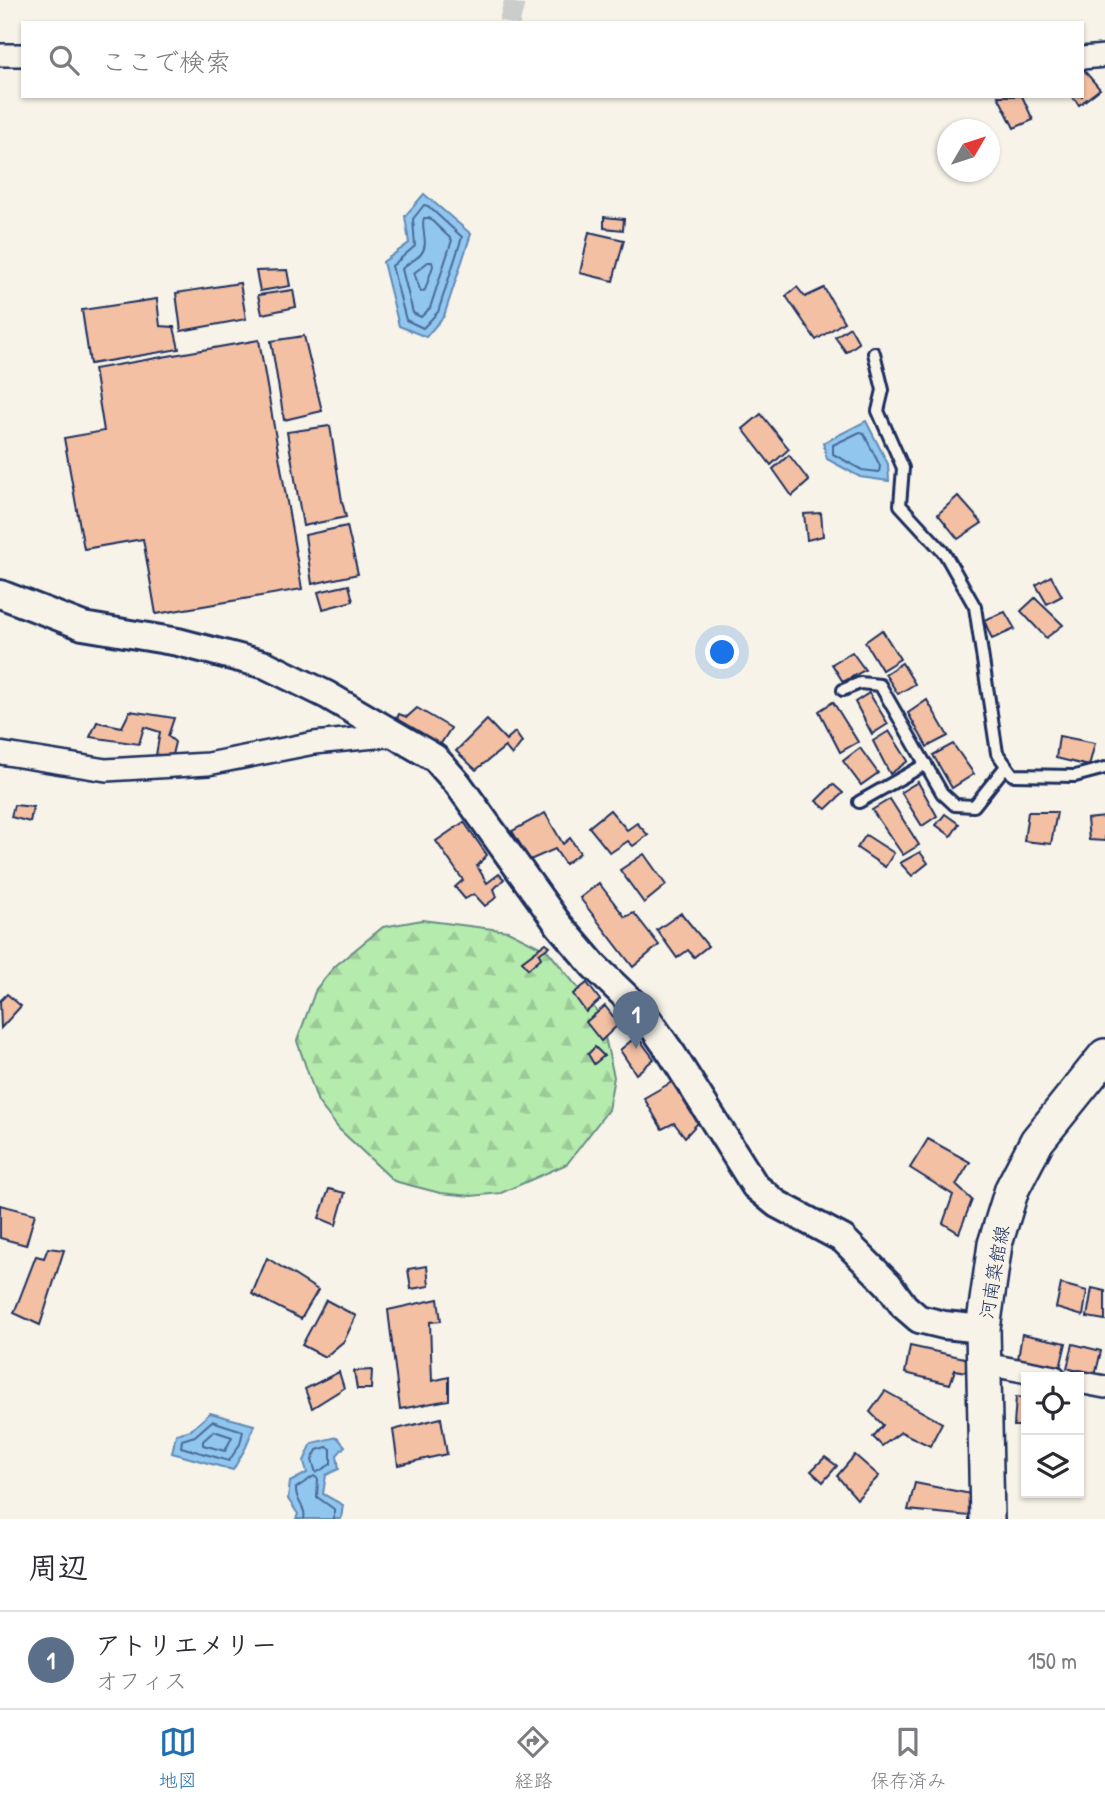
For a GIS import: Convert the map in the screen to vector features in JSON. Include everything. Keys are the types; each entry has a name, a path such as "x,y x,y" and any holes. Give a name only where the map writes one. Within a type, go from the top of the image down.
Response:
{"main road":[{"name":"河南築館線","path":"987,1519 983,1329 995,1244 1012,1189 1037,1141 1105,1056"}],"street":[{"path":"0,55 21,55"},
{"path":"1084,58 1105,56"},
{"path":"0,594 83,626 178,642 266,664 327,695 435,758 458,784 559,925 594,966 643,1013 755,1186 777,1204 843,1239 919,1319 983,1329"},
{"path":"0,754 106,770 208,764 314,743 396,735"},
{"path":"985,1364 1028,1372"},
{"path":"1084,1383 1105,1387"}],"lane":[{"path":"874,353 883,390 878,411 903,468 900,505 945,554 975,607 997,753 1013,775 1075,776 1105,768"},
{"path":"843,690 860,683 880,685 942,793 955,805 974,806 1006,766"},
{"path":"859,802 926,764"}],"green space":[{"path":"422,920 508,931 548,951 600,1015 614,1077 608,1110 567,1164 501,1193 471,1196 440,1193 394,1181 339,1129 318,1102 297,1041 316,989 334,967 383,927"}],"water":[{"path":"424,194 471,234 444,316 426,337 399,326 383,262 409,243 405,216"},
{"path":"866,421 888,464 889,481 860,477 827,459 823,443"},
{"path":"210,1413 254,1425 233,1470 172,1453 176,1434 191,1430"},
{"path":"337,1437 345,1446 337,1455 339,1469 326,1475 323,1494 343,1505 341,1519 296,1519 298,1514 288,1499 290,1482 307,1473 304,1461 312,1443"}],"building":[{"path":"1084,70 1100,89 1079,105 1074,98 1084,98"},
{"path":"999,98 1023,98 1033,120 1014,128"},
{"path":"604,217 624,219 623,230 604,228"},
{"path":"589,232 624,240 613,281 580,273"},
{"path":"287,270 290,286 260,291 256,271"},
{"path":"240,283 246,319 181,331 176,293"},
{"path":"797,287 805,297 824,288 844,322 816,340 786,296"},
{"path":"293,290 296,307 262,314 258,295"},
{"path":"157,299 160,326 174,327 179,349 90,364 82,310"},
{"path":"850,327 859,343 846,352 835,337"},
{"path":"304,336 322,411 284,420 271,341"},
{"path":"259,340 302,589 156,614 143,539 84,549 64,438 104,431 94,369"},
{"path":"761,414 789,449 771,465 743,429"},
{"path":"330,426 346,517 303,526 287,432"},
{"path":"789,455 809,481 792,496 773,469"},
{"path":"958,496 982,523 958,539 938,514"},
{"path":"821,513 823,536 807,540 804,514"},
{"path":"347,526 358,574 312,584 305,535"},
{"path":"1051,576 1062,596 1047,604 1036,585"},
{"path":"349,585 353,601 323,609 318,592"},
{"path":"1035,598 1063,625 1046,638 1021,611"},
{"path":"1005,612 1015,629 992,639 984,620"},
{"path":"882,630 900,659 882,670 865,642"},
{"path":"852,652 865,670 843,682 832,664"},
{"path":"902,663 915,684 898,694 885,674"},
{"path":"869,693 888,724 872,734 855,702"},
{"path":"927,700 948,736 927,747 908,713"},
{"path":"833,702 858,742 840,752 819,711"},
{"path":"417,708 451,728 438,748 393,727 399,714 407,717"},
{"path":"130,711 174,718 168,736 175,742 171,759 156,755 160,732 144,727 139,744 90,737 97,722 122,727"},
{"path":"487,720 506,740 515,732 522,742 512,755 505,747 476,770 456,751"},
{"path":"889,731 908,761 890,774 873,741"},
{"path":"1059,736 1095,743 1089,766 1056,758"},
{"path":"953,744 974,774 952,788 933,755"},
{"path":"860,748 878,773 861,785 843,761"},
{"path":"918,782 937,816 922,826 901,792"},
{"path":"833,784 843,793 826,809 816,801"},
{"path":"890,799 919,845 903,855 872,810"},
{"path":"14,805 33,807 30,822 11,817"},
{"path":"610,810 627,830 637,823 648,835 633,846 628,841 610,853 589,827"},
{"path":"1028,812 1057,812 1051,844 1024,841"},
{"path":"545,813 563,844 570,838 580,853 565,864 555,849 530,860 512,831"},
{"path":"945,814 959,824 951,836 936,825"},
{"path":"1105,817 1105,841 1089,840 1087,819"},
{"path":"464,822 487,855 477,866 487,883 499,874 504,879 494,889 497,897 485,906 474,894 465,899 455,887 463,880 436,841"},
{"path":"866,835 894,853 885,867 857,848"},
{"path":"920,852 928,863 912,876 900,863"},
{"path":"644,854 666,885 644,903 620,870"},
{"path":"599,883 625,917 634,913 659,945 633,967 580,898"},
{"path":"681,913 708,946 694,957 688,950 677,958 657,930"},
{"path":"546,943 550,946 539,954 541,958 528,969 522,961"},
{"path":"587,983 600,1000 586,1012 573,994"},
{"path":"7,994 21,1006 1,1028 0,1001"},
{"path":"605,1006 619,1024 601,1041 586,1022"},
{"path":"637,1036 654,1059 636,1074 620,1050"},
{"path":"595,1047 604,1056 594,1064 588,1054"},
{"path":"672,1082 698,1123 685,1137 674,1123 662,1129 644,1098"},
{"path":"928,1139 970,1162 956,1185 972,1200 959,1233 943,1223 953,1195 910,1168"},
{"path":"329,1189 345,1193 336,1225 319,1218"},
{"path":"0,1205 35,1214 26,1245 0,1238"},
{"path":"48,1248 64,1250 40,1325 14,1313 36,1256 44,1258"},
{"path":"267,1258 318,1290 301,1319 252,1294"},
{"path":"427,1266 429,1286 411,1289 408,1269"},
{"path":"1061,1284 1087,1291 1083,1316 1056,1308"},
{"path":"1092,1288 1105,1291 1105,1320 1087,1317"},
{"path":"438,1299 441,1321 430,1322 432,1381 449,1377 449,1400 400,1409 388,1310"},
{"path":"326,1300 356,1316 344,1341 325,1357 302,1345"},
{"path":"1022,1334 1066,1343 1060,1368 1018,1359"},
{"path":"1073,1344 1101,1351 1095,1376 1067,1368"},
{"path":"910,1346 974,1360 972,1373 955,1370 950,1384 905,1373"},
{"path":"372,1370 371,1389 357,1389 354,1371"},
{"path":"339,1372 344,1388 312,1408 305,1389"},
{"path":"885,1391 942,1423 930,1446 901,1432 882,1446 873,1437 883,1425 870,1412"},
{"path":"1016,1397 1021,1398 1021,1426 1014,1426"},
{"path":"441,1418 447,1454 398,1465 393,1430"},
{"path":"855,1455 879,1476 857,1499 837,1476"},
{"path":"825,1457 837,1466 823,1482 811,1471"},
{"path":"915,1483 976,1495 969,1516 908,1510"}],"tunnel":[{"path":"510,21 515,0"}],"place":[{"name":"アトリエメリー","path":"636,1049"}]}
